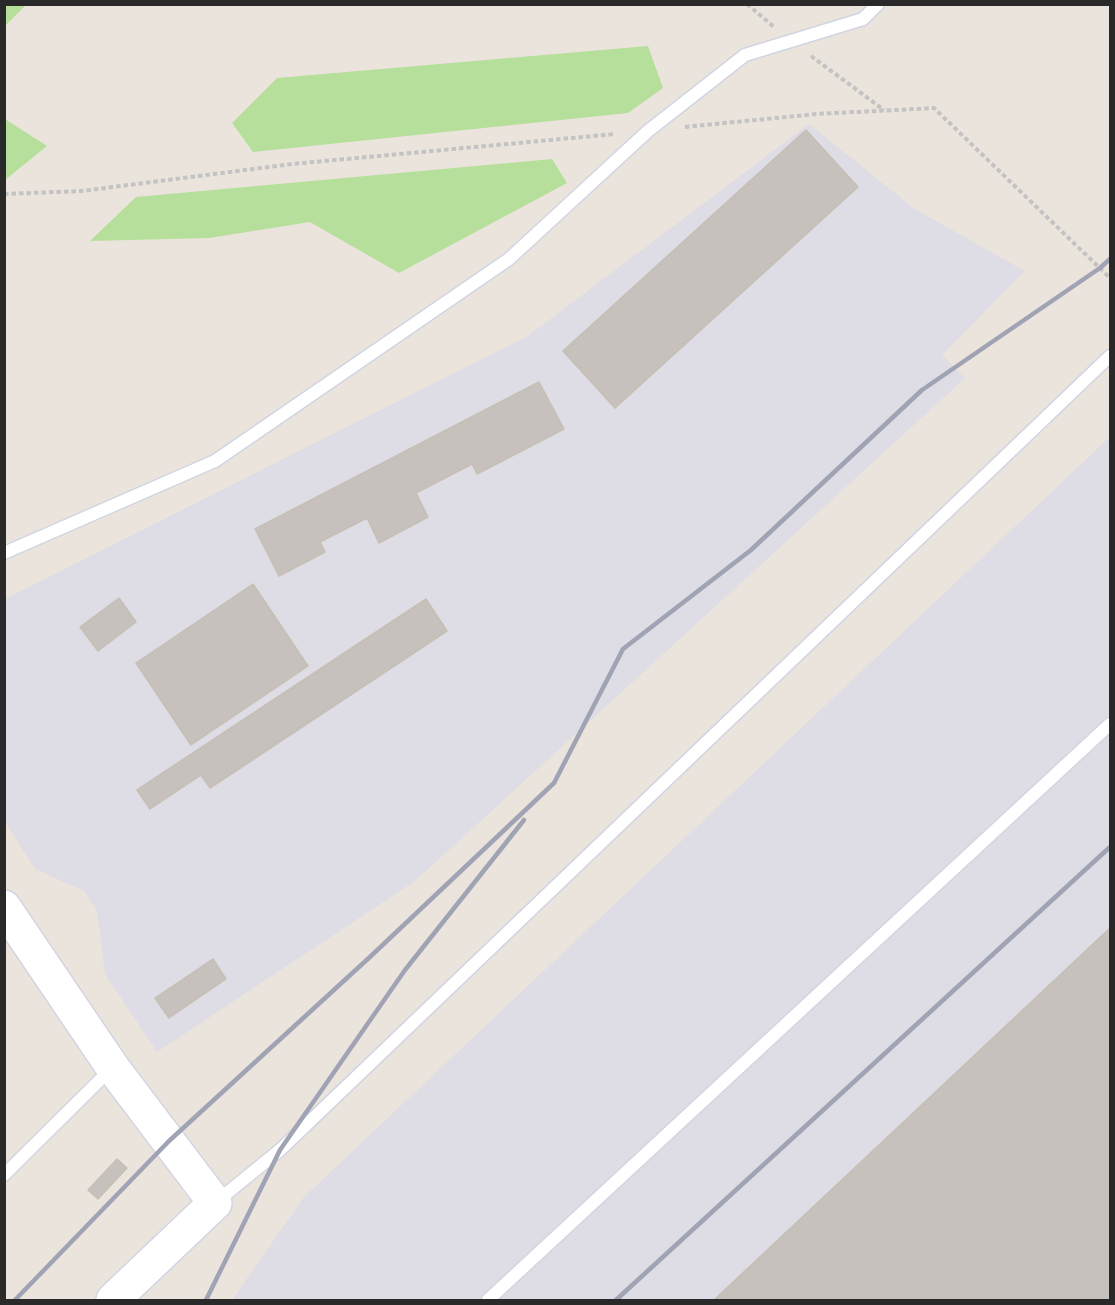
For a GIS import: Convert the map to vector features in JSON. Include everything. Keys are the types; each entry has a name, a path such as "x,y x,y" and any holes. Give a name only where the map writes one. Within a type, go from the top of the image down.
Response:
{"street":[{"path":"4,907 112,1068 215,1203 113,1300"}],"lane":[{"path":"4,553 215,461 509,259 648,131 745,55 863,19 878,4"},
{"path":"215,1203 280,1150 1110,356"},
{"path":"488,1300 1110,724"},
{"path":"4,1174 112,1068"}],"path":[{"path":"747,4 790,41 885,110"},
{"path":"4,194 82,191 292,164 816,114 934,108 1110,278"}],"shaded area":[{"path":"809,124 916,210 1025,271 942,355 965,378 415,881 157,1052 105,974 97,911 84,891 35,869 5,822 5,599 528,336"},
{"path":"1110,437 1110,1300 232,1300 304,1197"}],"green space":[{"path":"5,4 26,5 5,26"},
{"path":"648,46 663,88 628,113 253,152 232,123 277,78"},
{"path":"5,119 47,146 4,180"},
{"path":"552,159 567,183 399,273 310,222 209,238 90,241 136,197"}],"building":[{"path":"806,130 858,187 615,408 563,351"},
{"path":"539,382 564,429 477,474 472,464 416,493 428,517 379,543 367,518 320,542 325,552 279,576 255,529"},
{"path":"253,584 308,666 191,745 136,663"},
{"path":"119,598 136,622 98,651 80,627"},
{"path":"426,599 447,631 210,788 201,775 150,809 137,790"},
{"path":"1110,928 1110,1300 714,1300"},
{"path":"213,959 226,979 169,1018 155,998"},
{"path":"117,1159 127,1168 98,1199 88,1190"}],"railway":[{"path":"15,1300 169,1141 371,956 554,783 623,649 751,550 922,390 1110,259"},
{"path":"206,1300 280,1150 405,970 524,820"},
{"path":"616,1300 1110,847"}]}
